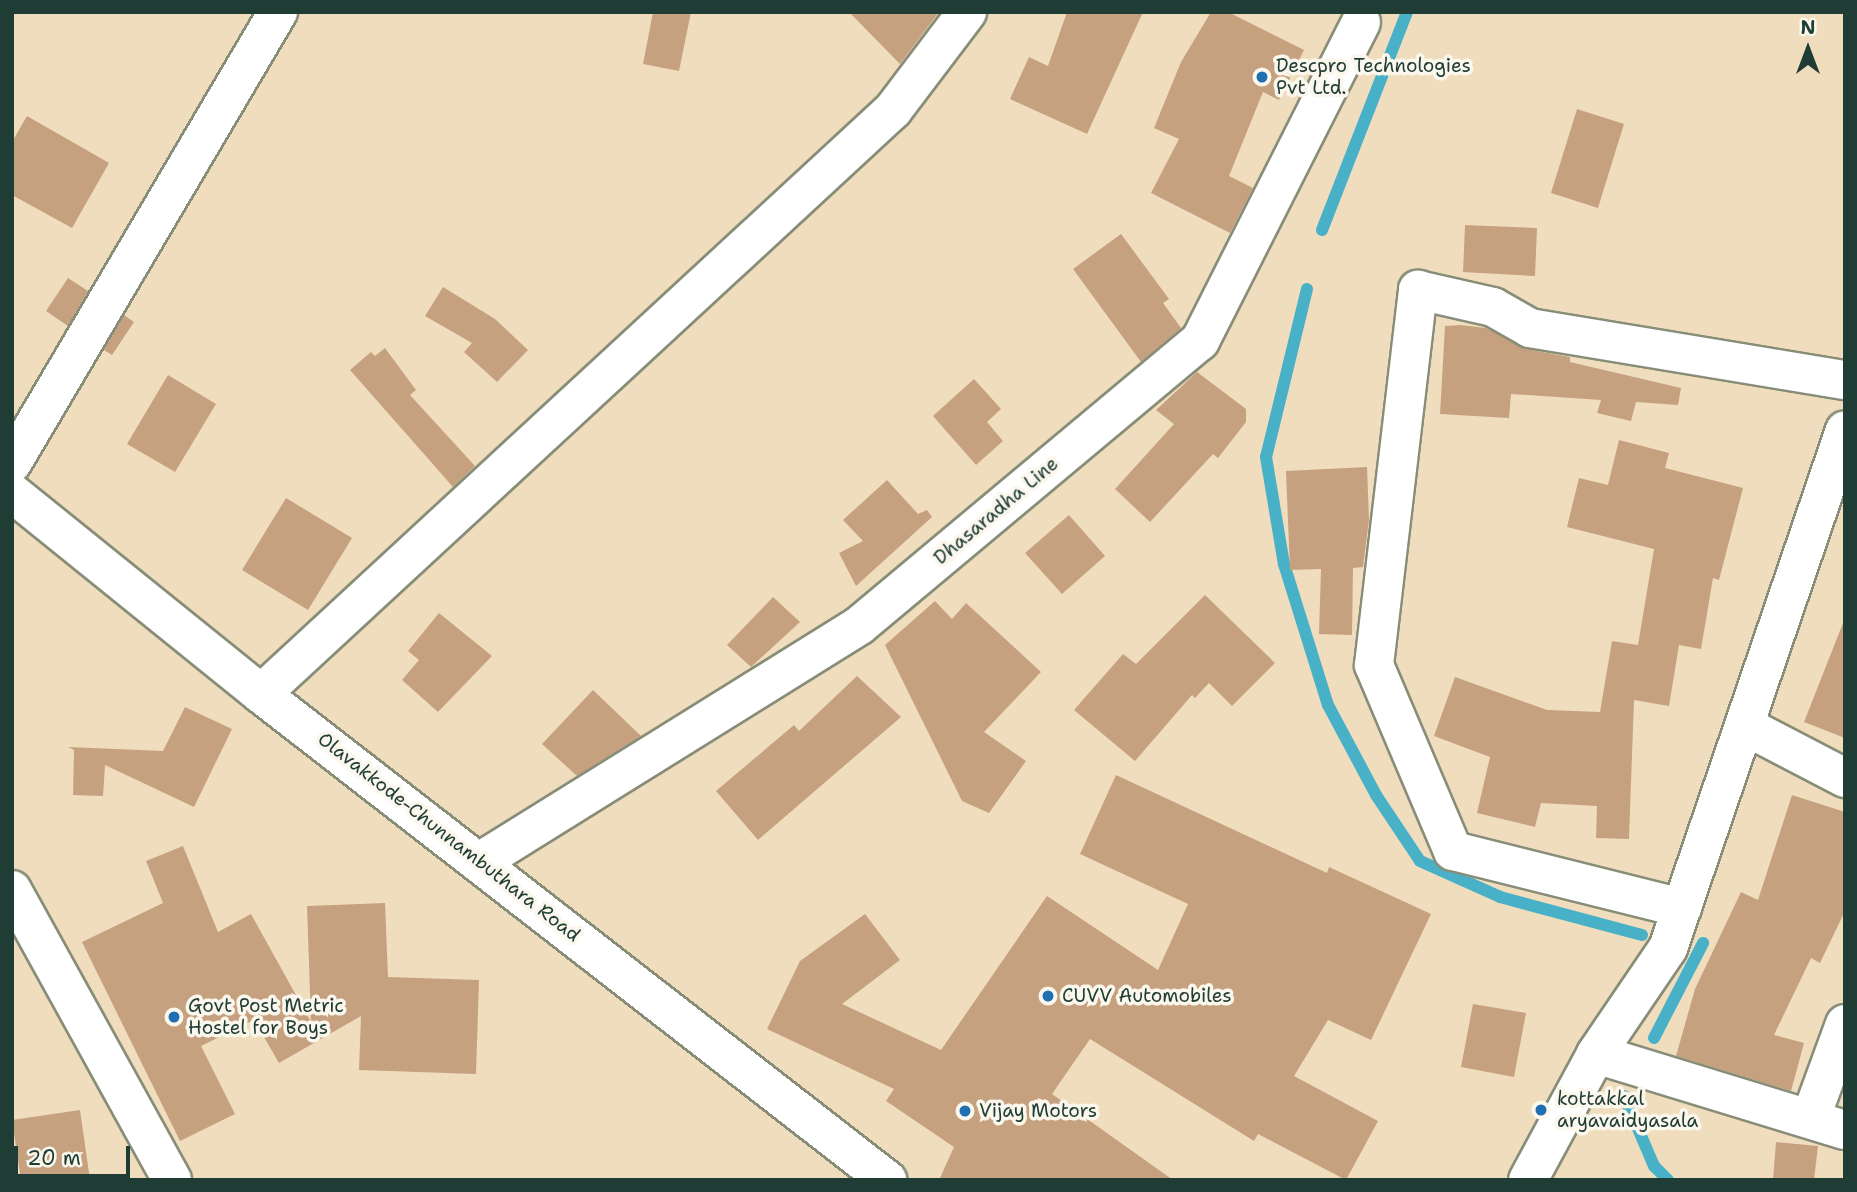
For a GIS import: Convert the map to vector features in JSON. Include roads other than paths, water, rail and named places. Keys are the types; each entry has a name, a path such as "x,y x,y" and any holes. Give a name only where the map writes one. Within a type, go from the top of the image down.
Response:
{"street":[{"path":"12,463 278,12"},
{"path":"261,694 893,110 967,12"},
{"name":"Dhasaradha Line","path":"481,862 860,625 1200,341 1361,22"},
{"path":"1682,908 1453,850 1379,678 1374,665 1418,290 1493,307 1530,328 1845,380"},
{"path":"1528,1180 1597,1054 1668,948 1845,430"},
{"name":"Olavakkode-Chunnambuthara Road","path":"12,493 261,694 481,862 887,1180"},
{"path":"1745,726 1845,778"},
{"path":"12,890 29,954 172,1180"},
{"path":"1597,1054 1828,1124 1845,1024"}],"waterway":[{"path":"1322,230 1407,12"},
{"path":"1307,289 1266,457 1284,564 1328,705 1376,795 1420,861 1500,897 1642,935"},
{"path":"1654,1038 1703,943"},
{"path":"1624,1096 1654,1166 1668,1180"}],"place":[{"name":"Descpro Technologies Pvt Ltd.","path":"1262,77"},
{"name":"CUVV Automobiles","path":"1048,996"},
{"name":"Govt Post Metric Hostel for Boys","path":"174,1017"},
{"name":"kottakkal aryavaidyasala","path":"1541,1110"},
{"name":"Vijay Motors","path":"965,1111"}]}
